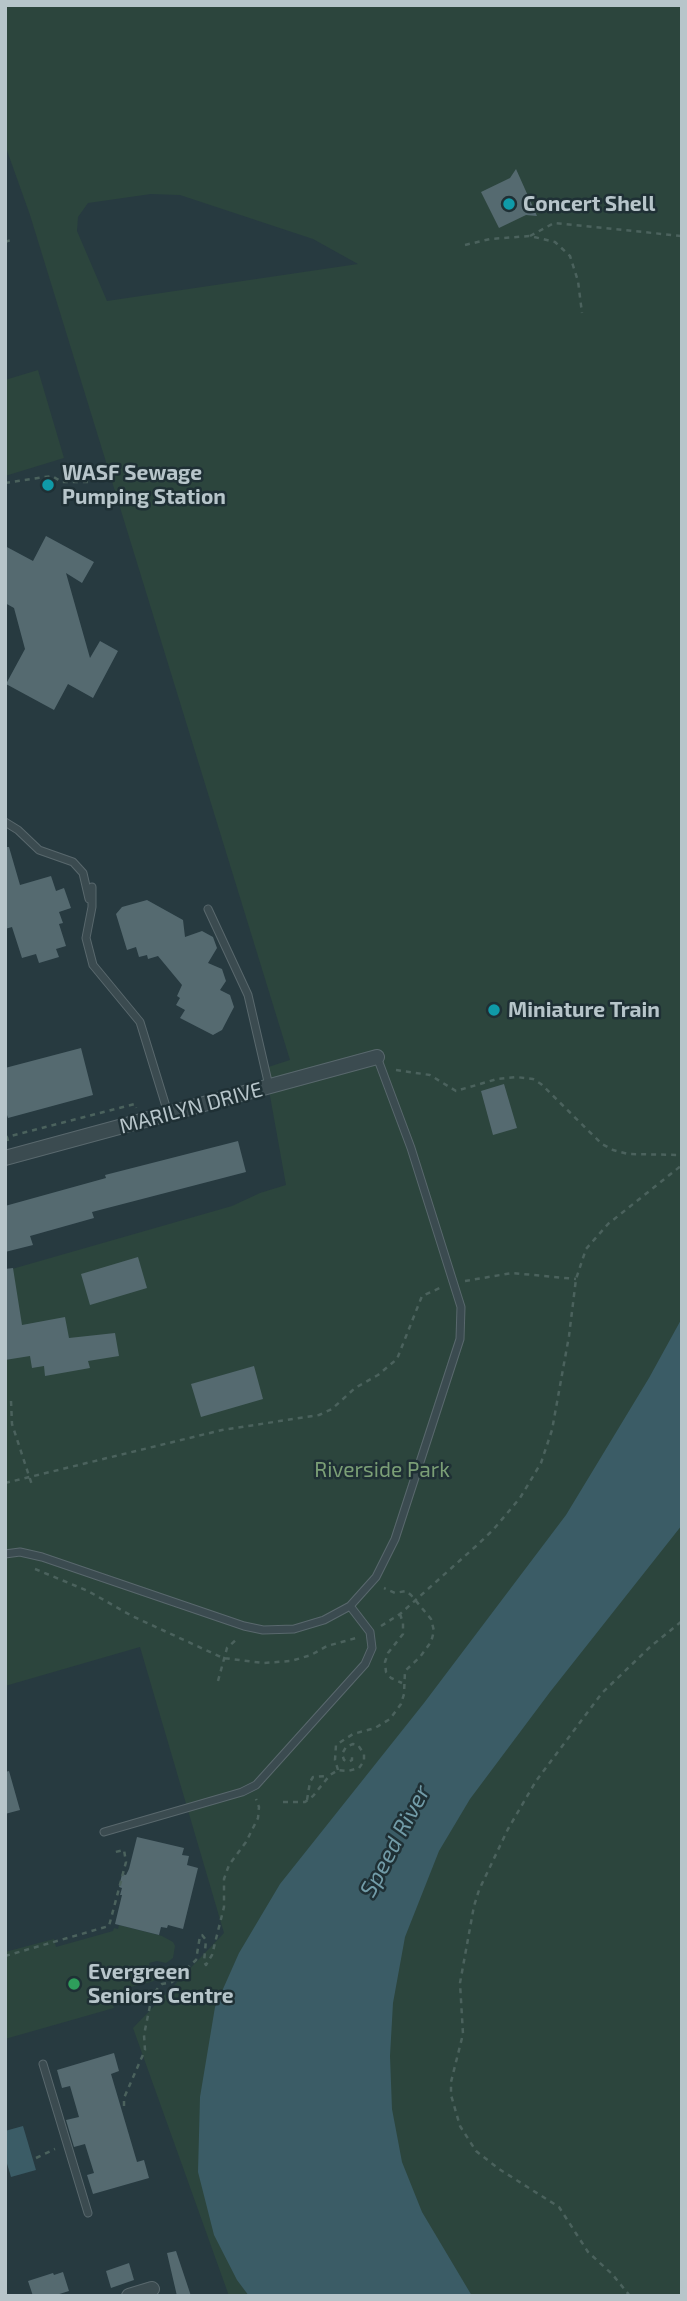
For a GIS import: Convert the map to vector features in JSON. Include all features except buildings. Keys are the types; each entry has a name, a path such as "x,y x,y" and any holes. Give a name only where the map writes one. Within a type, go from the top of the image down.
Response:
{"street":[{"name":"MARILYN DRIVE","path":"5,1158 377,1057"},
{"path":"130,2296 152,2289"}],"lane":[{"path":"5,822 18,830 38,850 73,862 83,873 92,907"},
{"path":"92,887 92,907 86,938 93,965 140,1022 168,1113"},
{"path":"208,909 248,995 269,1087"},
{"path":"5,1554 20,1552 42,1557 262,1630 294,1629 324,1620 350,1606 376,1577 395,1539 460,1339 461,1307 411,1148 377,1057"},
{"path":"104,1832 242,1792 256,1785 365,1664 372,1648 370,1632 350,1606"},
{"path":"43,2064 88,2213"}],"path":[{"path":"530,236 554,223 682,236"},
{"path":"465,245 490,239 530,236 555,242 570,256 579,281 582,313"},
{"path":"5,242 13,239"},
{"path":"5,483 52,476 62,482 91,482"},
{"path":"377,1057 390,1069 430,1075 456,1090 497,1079 533,1079 602,1144 613,1150 628,1154 682,1155"},
{"path":"5,1483 222,1430 319,1415 332,1409 355,1388 378,1375 397,1359 422,1296 483,1276 512,1273 576,1279"},
{"path":"11,1401 12,1424 32,1485"},
{"path":"338,1770 335,1760 337,1745 353,1734 375,1728 390,1719 401,1704 405,1671 431,1643 434,1625 411,1595 406,1591 390,1592 372,1582"},
{"path":"400,1614 403,1634 388,1653 385,1662 386,1672 391,1678 404,1683"},
{"path":"630,2296 612,2274 588,2252 559,2207 476,2151 460,2126 451,2095 451,2082 463,2034 460,1983 474,1906 479,1889 508,1829 536,1781 602,1693 650,1647 682,1622"},
{"path":"218,1681 227,1648 238,1638 244,1626"},
{"path":"283,1802 307,1800 338,1770 359,1768 364,1761 364,1754 358,1745 346,1747 342,1754 348,1762 352,1760 352,1755"},
{"path":"307,1800 313,1777 328,1777"},
{"path":"124,2106 124,2098 145,2050 152,1996 162,1984 172,1982 195,1960 200,1936 206,1940 206,1965 212,1955 224,1907 224,1879 229,1865 246,1842 258,1818 259,1807 255,1798"},
{"path":"5,1956 109,1926 126,1862 124,1850 111,1853"},
{"path":"36,2158 67,2143"}],"green space":[{"name":"Riverside Park","path":"5,5 682,5 682,2296 229,2296 133,2028 224,1933 140,1647 5,1686 5,1271 232,1206 286,1185 265,1068 290,1060 30,215 5,145","holes":["151,194 180,195 313,239 358,264 107,301 77,231 78,217 88,203"]},
{"path":"38,370 64,458 5,476 5,380"},
{"name":"Evergreen Seniors Centre","path":"119,1925 162,1936 173,1942 173,1958 166,1963 149,1963 154,1981 131,1987 133,1995 112,2001 114,2008 5,2039 5,1952 54,1939 56,1947 113,1931 114,1928 118,1929"}],"water":[{"name":"Speed River","path":"682,1318 682,1525 550,1692 470,1799 439,1851 405,1937 393,2003 390,2056 392,2109 402,2162 422,2212 472,2296 249,2296 237,2280 214,2235 198,2172 200,2097 215,2007 239,1953 280,1884 424,1703 566,1515"},
{"path":"23,2126 36,2170 11,2177 5,2157 5,2131"}],"place":[{"name":"Concert Shell","path":"509,204"},
{"name":"WASF Sewage Pumping Station","path":"48,485"},
{"name":"Miniature Train","path":"494,1010"},
{"name":"Evergreen Seniors Centre","path":"74,1984"}]}
